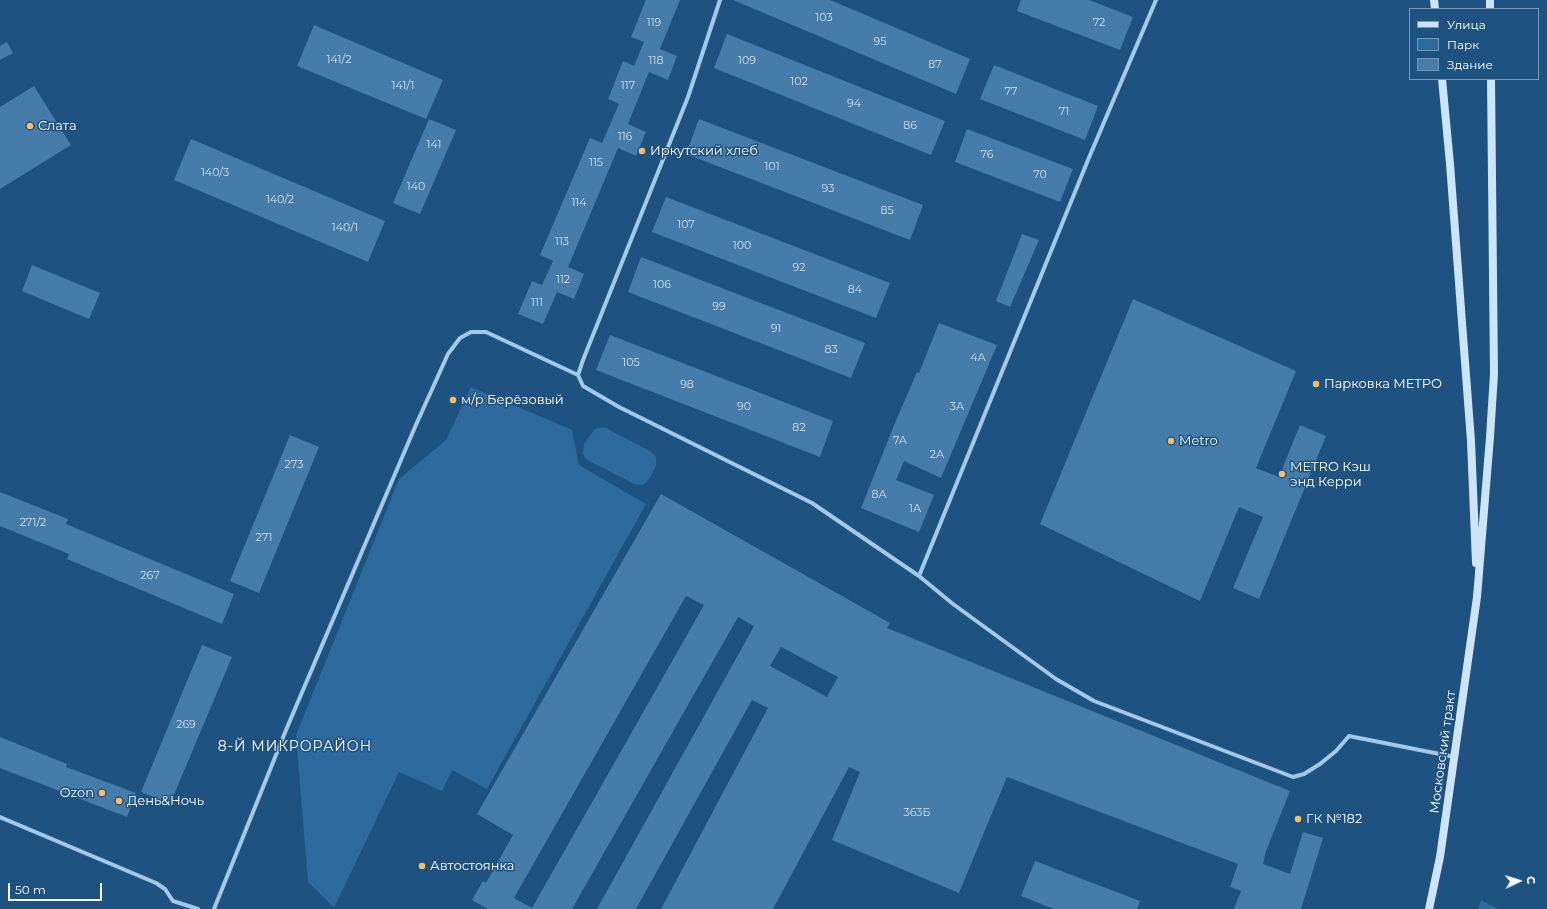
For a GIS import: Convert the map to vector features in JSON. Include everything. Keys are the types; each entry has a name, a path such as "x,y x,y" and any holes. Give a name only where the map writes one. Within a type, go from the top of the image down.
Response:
{"main road":[{"path":"1442,80 1471,441 1477,597"},
{"path":"1477,597 1494,374 1491,80"},
{"name":"Московский тракт","path":"1429,909 1439,863 1477,597"}],"street":[{"path":"578,375 620,264 688,97 720,0"},
{"path":"919,576 1088,160 1156,0"},
{"path":"214,909 303,690 414,427 448,354 460,338 471,332 486,332 578,375 583,386 619,406 812,503 919,576 953,604 1056,678 1094,701 1293,777 1304,774 1320,764 1336,751 1349,736 1455,757"},
{"path":"0,817 156,883 165,889 173,901 198,909"}],"green space":[{"path":"471,387 572,430 579,465 646,504 487,789 452,770 442,791 399,772 334,908 308,882 296,735 399,479 446,440"},
{"path":"604,427 650,451 656,457 656,466 649,479 643,485 634,484 587,460 583,454 584,444 595,429"},
{"path":"1481,900 1498,909 1478,909"}],"building":[{"path":"646,0 680,0 660,49 677,56 668,80 649,72 628,124 646,132 636,156 618,148 568,267 584,274 574,299 557,292 543,324 518,314 532,281 542,285 553,261 540,255 590,138 602,143 619,104 608,99 623,61 634,66 644,42 631,37"},
{"path":"733,0 830,0 970,59 956,94"},
{"path":"1021,0 1089,0 1133,17 1120,50 1017,11"},
{"path":"314,25 443,80 426,119 297,66"},
{"path":"727,34 945,121 931,155 714,68"},
{"path":"7,42 13,53 0,60 0,46"},
{"path":"994,65 1098,106 1085,140 980,99"},
{"name":"Слата","path":"34,86 71,145 0,189 0,107"},
{"path":"429,119 456,130 420,214 393,203"},
{"path":"699,119 923,205 910,240 686,154"},
{"path":"967,129 1073,169 1060,202 955,162"},
{"path":"191,139 385,221 368,262 174,180"},
{"path":"666,197 890,283 876,318 652,232"},
{"path":"1022,234 1039,240 1010,307 996,301"},
{"path":"641,257 865,343 851,378 628,292"},
{"path":"32,265 100,293 89,319 22,291"},
{"name":"Metro","path":"1133,299 1296,371 1256,468 1279,477 1300,425 1326,436 1259,599 1233,588 1263,517 1239,507 1200,601 1040,524"},
{"path":"939,323 997,345 941,478 904,461 896,480 934,495 919,532 861,508 897,418 917,372 919,373"},
{"path":"610,335 833,421 820,457 596,370"},
{"path":"290,435 319,447 259,593 230,581"},
{"path":"0,492 68,519 66,524 234,594 222,624 67,559 69,554 0,526"},
{"path":"661,494 890,623 887,628 1290,791 1266,851 1263,864 1290,874 1303,832 1323,838 1301,909 1234,909 1241,891 1230,887 1238,864 1007,777 959,893 832,840 860,772 849,767 773,909 661,909 768,708 752,700 636,909 597,909 754,626 738,617 572,909 488,909 472,900 483,881 486,883 513,835 477,814","holes":["686,596 704,605 532,908 514,898","781,647 838,677 827,697 770,666"]},
{"path":"202,645 232,657 170,804 141,792"},
{"path":"0,737 67,764 66,767 136,793 127,817 0,768"},
{"path":"1035,861 1140,901 1137,909 1054,909 1021,896"}],"place":[{"name":"Слата","path":"30,126"},
{"name":"Иркутский хлеб","path":"642,151"},
{"name":"Парковка МЕТРО","path":"1316,384"},
{"name":"м/р Берёзовый","path":"453,400"},
{"name":"Metro","path":"1171,441"},
{"name":"METRO Кэш энд Керри","path":"1282,474"},
{"name":"Ozon","path":"102,793"},
{"name":"День&Ночь","path":"119,801"},
{"name":"ГК №182","path":"1298,819"},
{"name":"Автостоянка","path":"422,866"}],"district":[{"name":"8-Й МИКРОРАЙОН","path":"295,747"}]}
